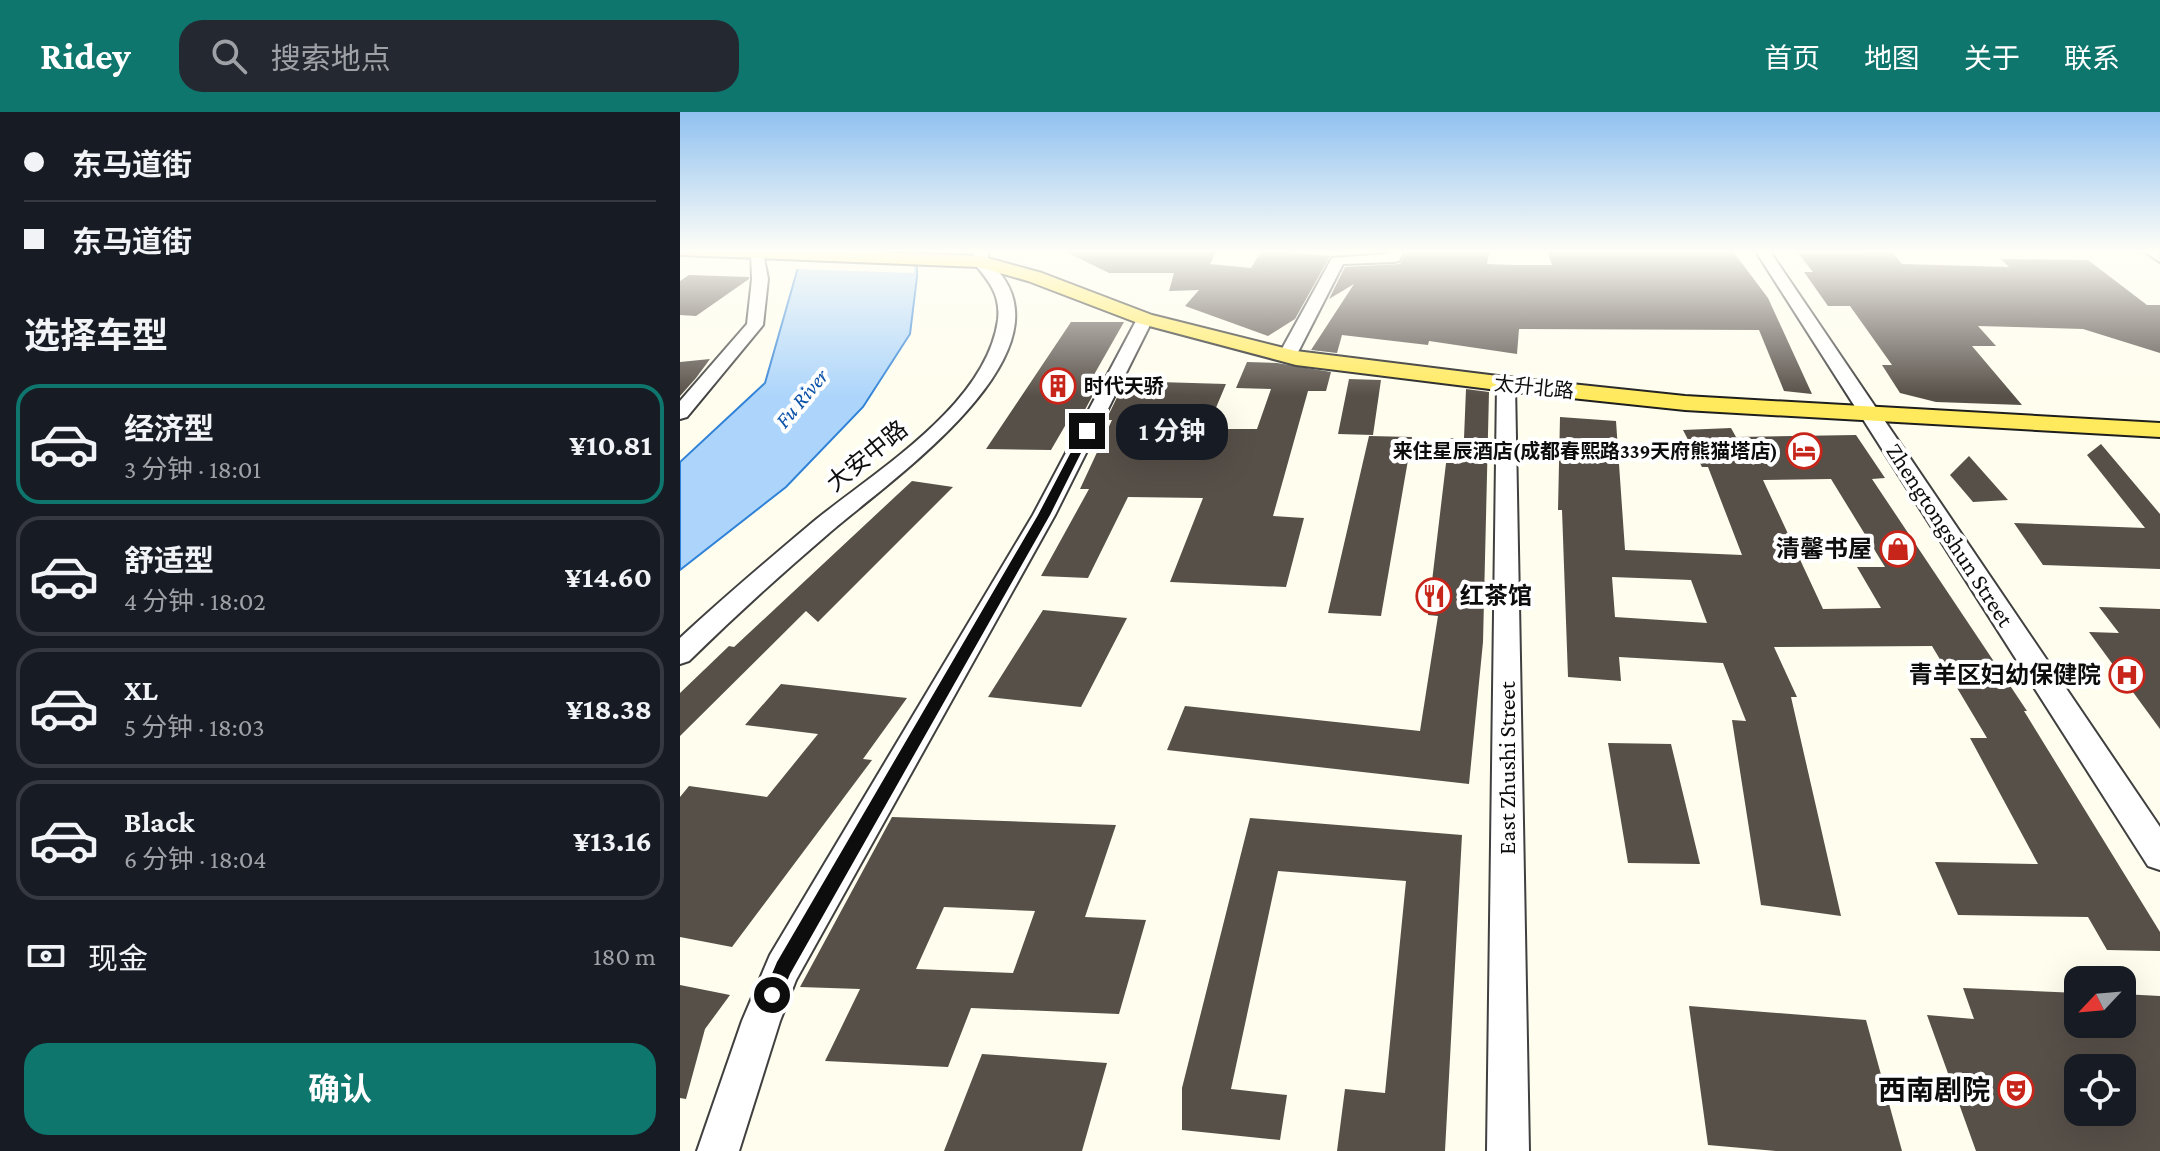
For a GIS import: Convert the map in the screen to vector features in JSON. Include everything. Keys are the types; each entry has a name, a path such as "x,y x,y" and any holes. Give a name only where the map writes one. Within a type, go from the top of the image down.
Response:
{"main road":[{"name":"太升北路","path":"1091,298 1145,319 1287,356 1506,384 1685,403 2160,430"}],"street":[{"path":"680,413 755,325 758,298"},
{"name":"大安中路","path":"680,654 788,555 931,438 979,388 1003,337 1007,311 1004,298"},
{"path":"1287,356 1317,298"},
{"name":"Zhengtongshun Street","path":"1794,298 2160,855"},
{"path":"718,1151 761,1021 783,968 1044,515 1145,319"},
{"name":"East Zhushi Street","path":"1506,384 1508,1151"}],"water":[{"name":"Fu River","path":"789,298 914,298 910,334 863,407 786,487 680,570 680,462 765,383"}],"building":[{"path":"680,298 721,298 696,316 680,315"},
{"path":"1192,298 1306,298 1295,319 1268,336 1185,306"},
{"path":"1345,298 1768,298 1812,394 1784,391 1759,330 1519,329 1517,354 1429,341 1428,345 1342,335 1337,353 1311,350"},
{"path":"1823,298 2138,298 2147,305 2160,305 2160,353 2083,329 1978,326 1996,346 1972,346 2022,405 1936,402 1900,393 1882,365 1892,365 1850,306 1828,306"},
{"name":"时代天骄","path":"1071,322 1124,322 1091,380 1101,380 1080,419 1069,419 1051,450 986,449"},
{"path":"710,359 696,378 680,396 680,362"},
{"path":"1247,362 1277,363 1331,372 1326,391 1308,391 1273,516 1304,518 1286,587 1170,582 1203,498 1128,497 1088,578 1041,576 1089,489 1080,489 1112,420 1106,420 1125,381 1226,384 1207,429 1257,429 1271,389 1236,388"},
{"path":"1349,379 1381,380 1373,435 1338,434"},
{"path":"1466,389 1489,392 1483,642 1469,784 1167,750 1185,706 1420,731 1438,616 1428,615 1449,438 1464,438"},
{"path":"1560,417 1616,421 1625,550 1742,555 1708,467 1702,467 1683,430 1731,428 1736,437 1856,435 1885,478 1872,479 2027,711 2024,711 2160,932 2160,951 2107,950 2088,917 1958,915 1935,862 2038,864 1970,738 1987,738 1932,646 1774,647 1797,697 1791,697 1841,916 1761,905 1732,720 1746,721 1723,663 1619,657 1621,681 1568,677 1562,510 1558,510","holes":["1831,479 1885,567 1857,567 1881,608 1823,609 1763,480","1612,577 1691,580 1707,623 1615,617"]},
{"path":"1369,436 1412,437 1381,616 1328,613"},
{"path":"2101,444 2160,514 2160,569 2043,565 2014,523 2145,528 2087,455"},
{"path":"1969,456 2008,500 1973,502 1950,475"},
{"path":"912,481 953,487 818,622 806,611 680,736 680,693 729,646 734,647"},
{"name":"青羊区妇幼保健院","path":"2099,607 2160,609 2160,729 2089,632 2119,633"},
{"path":"1043,610 1127,618 1081,707 988,697"},
{"path":"781,684 907,698 863,759 872,760 732,947 680,937 680,797 689,786 767,797 818,734 745,725"},
{"path":"1608,743 1671,744 1700,864 1628,863"},
{"path":"892,817 1116,825 1085,917 1146,920 1119,1014 971,1008 948,1067 825,1061 860,989 800,987","holes":["944,907 1035,911 1013,973 916,969"]},
{"path":"1250,818 1462,835 1445,1151 1337,1151 1345,1089 1385,1093 1406,881 1278,871 1231,1089 1287,1095 1280,1140 1182,1130 1182,1088"},
{"path":"680,985 730,995 705,1029 686,1099 680,1098"},
{"name":"西南剧院","path":"1963,988 2064,992 2064,1038 2136,1038 2136,995 2160,996 2160,1151 1976,1151 1927,1015 1974,1019"},
{"path":"1689,1006 1866,1020 1902,1151 1776,1151 1708,1145"},
{"path":"982,1054 1107,1063 1082,1151 944,1151"}],"place":[{"name":"时代天骄","path":"1058,386"},
{"name":"来住星辰酒店(成都春熙路339天府熊猫塔店)","path":"1804,451"},
{"name":"清馨书屋","path":"1898,549"},
{"name":"红茶馆","path":"1434,596"},
{"name":"青羊区妇幼保健院","path":"2127,675"},
{"name":"西南剧院","path":"2016,1090"}],"route":[{"path":"772,995 783,968 1044,515 1087,431"}]}
